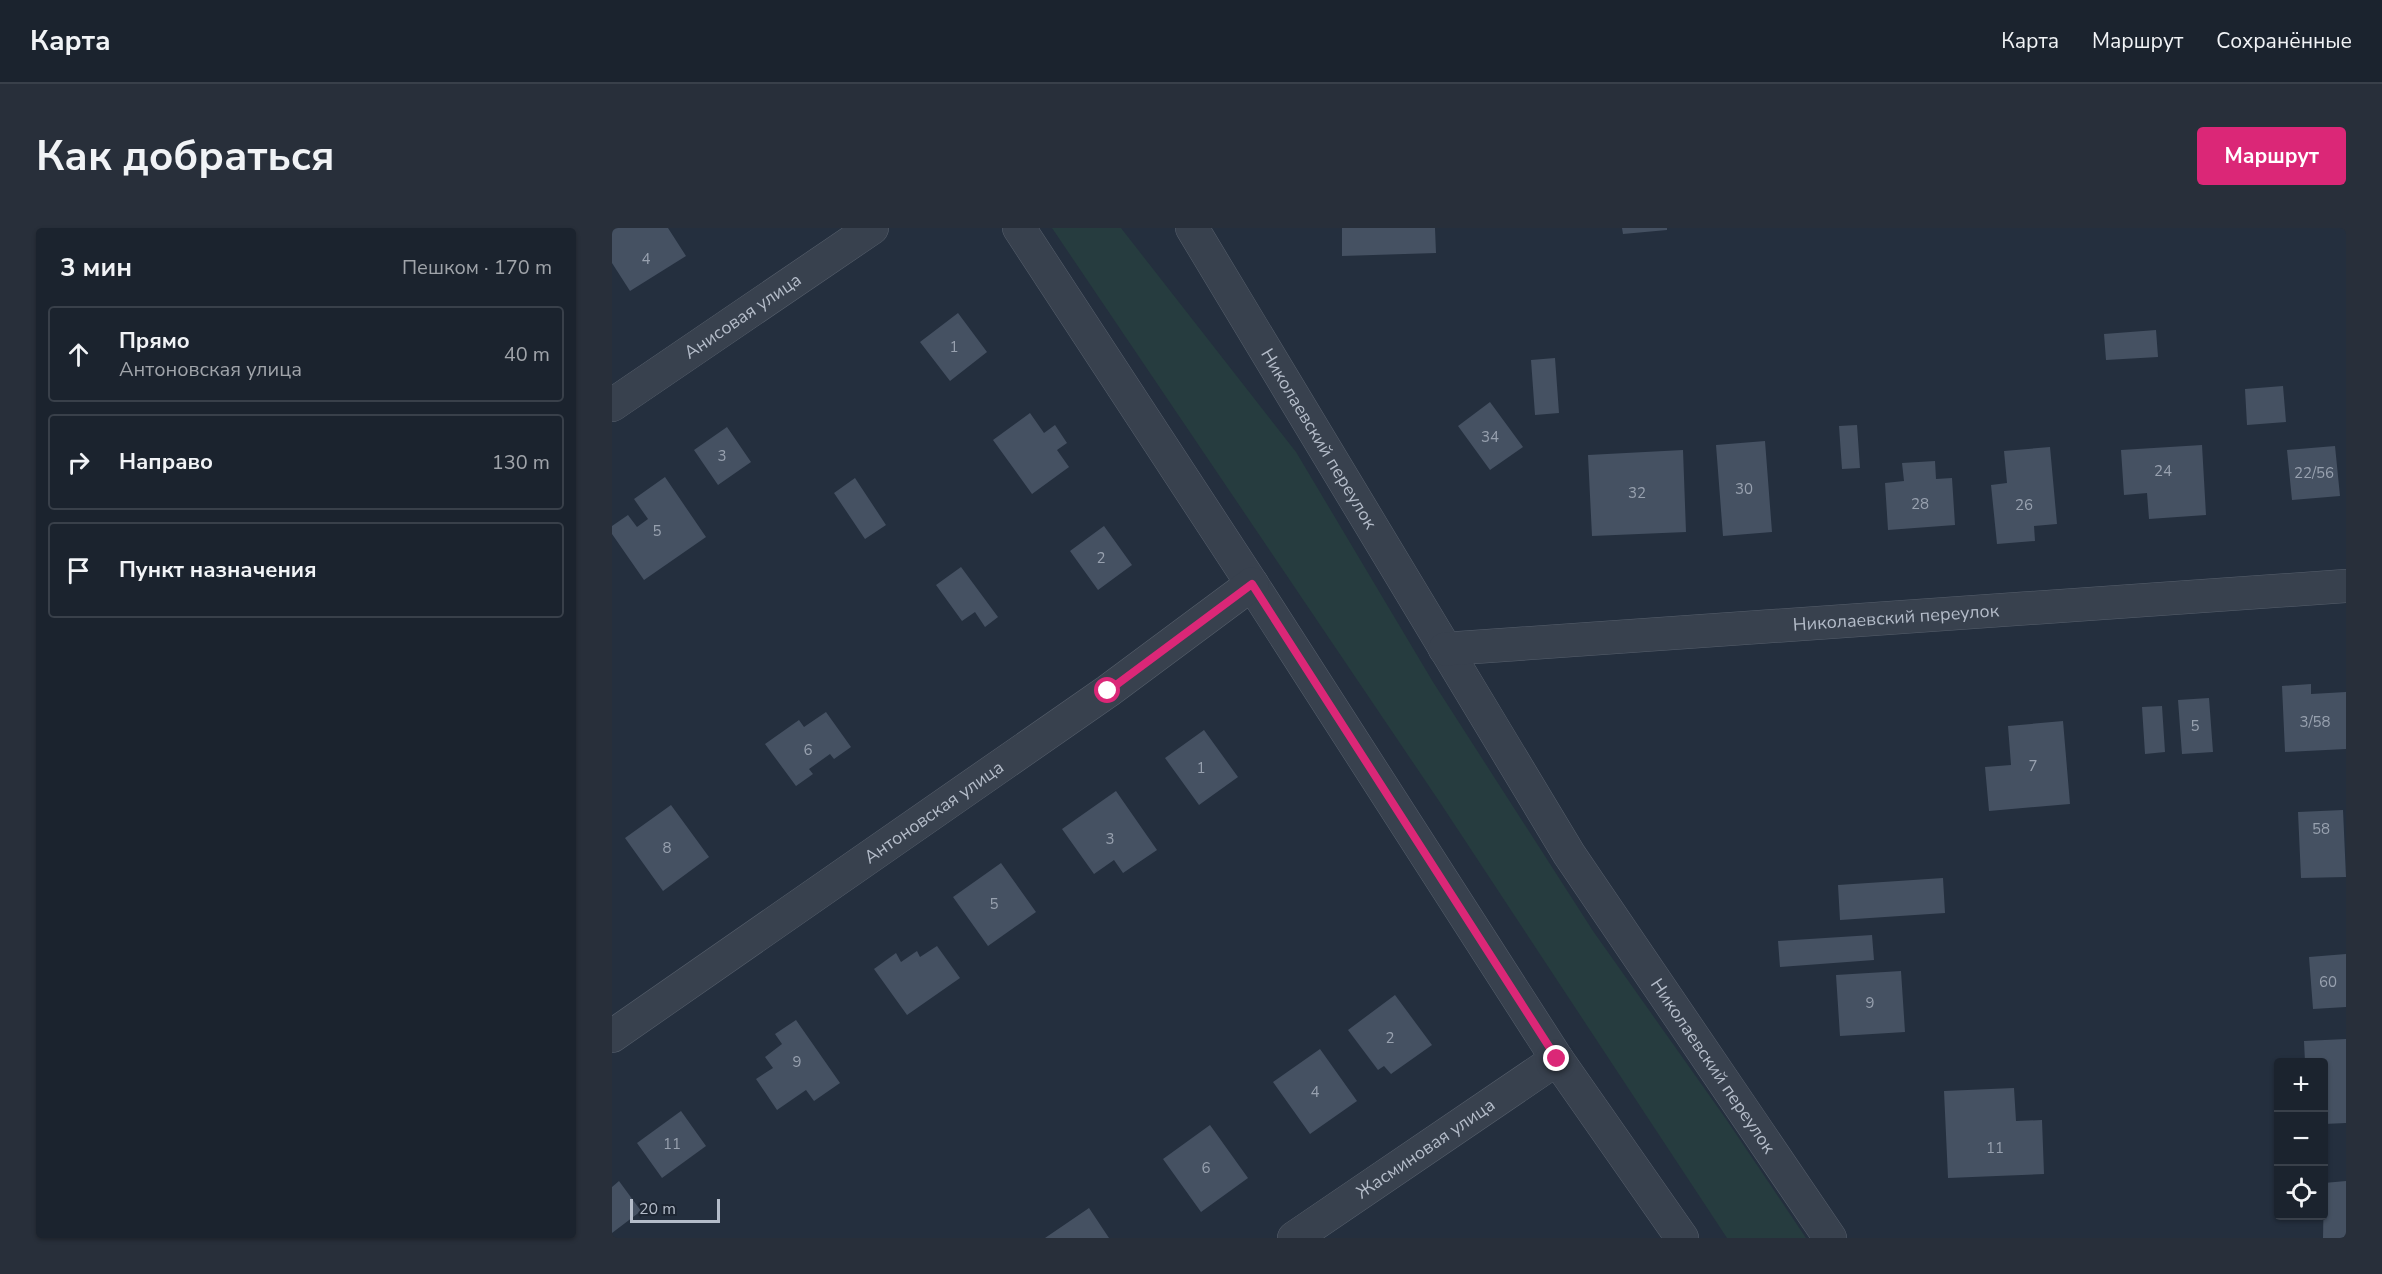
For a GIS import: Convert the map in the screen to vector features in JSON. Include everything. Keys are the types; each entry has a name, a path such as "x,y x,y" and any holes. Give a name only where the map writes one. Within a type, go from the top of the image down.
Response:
{"street":[{"name":"Анисовая улица","path":"612,405 872,228"},
{"path":"1019,228 1252,584 1557,1059 1682,1238"},
{"name":"Николаевский переулок","path":"1192,228 1569,854 1830,1238"},
{"name":"Антоновская улица","path":"612,1036 1099,698 1252,584"},
{"name":"Николаевский переулок","path":"1445,649 2346,586"},
{"name":"Жасминовая улица","path":"1294,1238 1557,1059"}],"green space":[{"path":"1052,228 1121,228 1296,452 1433,682 1593,931 1726,1119 1806,1238 1727,1238 1439,801"}],"building":[{"path":"612,228 668,228 686,256 630,291 612,263"},
{"path":"1342,228 1435,228 1436,253 1342,256"},
{"path":"1622,228 1667,228 1667,230 1623,234"},
{"path":"958,313 987,352 950,381 920,342"},
{"path":"2156,330 2158,357 2106,360 2104,334"},
{"path":"1555,358 1559,413 1535,415 1531,360"},
{"path":"2283,386 2286,422 2247,425 2245,389"},
{"path":"1490,402 1523,447 1490,470 1458,426"},
{"path":"1030,413 1044,433 1055,425 1067,443 1057,450 1069,467 1032,494 993,440"},
{"path":"1857,425 1860,468 1842,469 1839,426"},
{"path":"727,427 751,462 718,485 694,450"},
{"path":"1765,441 1772,532 1723,536 1716,445"},
{"path":"2202,445 2206,515 2149,519 2147,493 2124,495 2121,450"},
{"path":"2335,446 2340,496 2292,500 2287,450"},
{"path":"2050,447 2057,524 2034,526 2035,541 1997,544 1991,485 2007,483 2004,451"},
{"path":"1683,450 1686,532 1592,536 1588,455"},
{"path":"1935,461 1936,479 1952,478 1955,525 1888,530 1885,483 1904,481 1902,463"},
{"path":"665,477 706,537 644,580 612,534 612,526 628,515 637,527 648,519 634,499"},
{"path":"855,478 886,525 865,539 834,493"},
{"path":"1104,526 1132,565 1098,590 1070,551"},
{"path":"961,567 998,617 985,627 975,612 962,621 936,585"},
{"path":"2311,684 2311,694 2346,692 2346,749 2285,752 2282,686"},
{"path":"2209,698 2213,752 2182,754 2178,700"},
{"path":"2162,706 2165,752 2145,754 2142,707"},
{"path":"826,712 851,747 834,759 830,754 809,769 813,774 796,786 765,744 799,720 804,727"},
{"path":"2063,721 2070,804 1989,811 1985,767 2011,765 2008,726"},
{"path":"1204,730 1238,777 1199,805 1165,758"},
{"path":"1116,791 1157,850 1123,873 1114,860 1094,874 1062,829"},
{"path":"671,805 709,857 663,891 625,838"},
{"path":"2343,810 2346,877 2301,878 2298,812"},
{"path":"1001,863 1036,912 988,946 953,897"},
{"path":"1943,878 1945,913 1840,920 1838,885"},
{"path":"1872,935 1874,960 1780,967 1778,941"},
{"path":"937,946 960,978 907,1015 874,969 896,953 901,962 917,951 920,957"},
{"path":"2346,954 2346,1007 2313,1009 2309,957"},
{"path":"1901,971 1905,1032 1840,1036 1836,975"},
{"path":"1395,995 1432,1045 1391,1074 1384,1066 1378,1070 1348,1030"},
{"path":"796,1020 840,1083 814,1101 806,1090 777,1110 756,1079 773,1068 765,1057 782,1044 775,1034"},
{"path":"2346,1039 2346,1123 2328,1124 2328,1058 2305,1058 2304,1041"},
{"path":"1320,1049 1357,1101 1310,1134 1273,1082"},
{"path":"2014,1088 2016,1121 2042,1120 2044,1174 1948,1178 1944,1091"},
{"path":"681,1111 706,1146 662,1178 637,1143"},
{"path":"1210,1125 1248,1178 1201,1212 1163,1159"},
{"path":"619,1181 641,1211 612,1233 612,1187"},
{"path":"2346,1181 2346,1238 2323,1238 2323,1220 2328,1220 2328,1183"},
{"path":"1089,1208 1109,1238 1045,1238"}],"route":[{"path":"1108,691 1252,584 1557,1059"}]}
